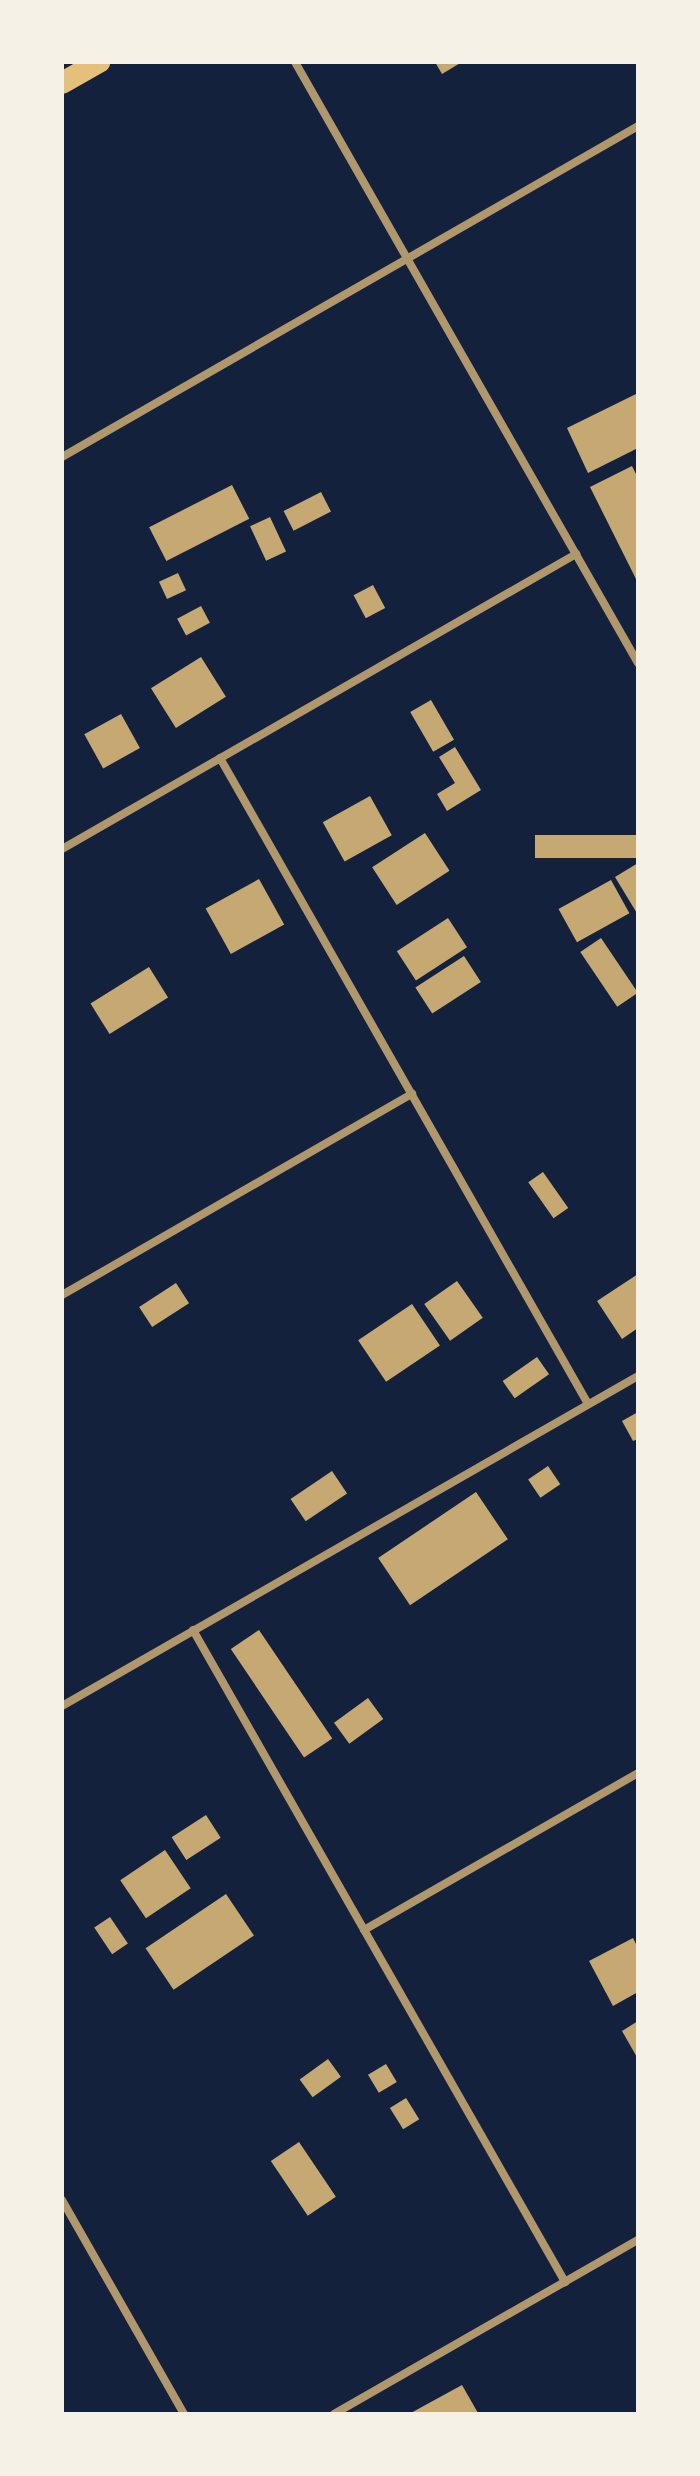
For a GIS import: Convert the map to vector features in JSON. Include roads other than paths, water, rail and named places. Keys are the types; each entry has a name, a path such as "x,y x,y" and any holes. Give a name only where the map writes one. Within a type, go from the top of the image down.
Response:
{"highway":[{"path":"62,83 99,62"}],"street":[{"path":"295,62 638,663"},
{"path":"62,457 638,126"},
{"path":"62,849 576,554"},
{"path":"220,758 588,1404"},
{"path":"62,1295 412,1094"},
{"path":"62,1706 638,1376"},
{"path":"193,1630 565,2282"},
{"path":"364,1930 638,1773"},
{"path":"62,2200 184,2414"},
{"path":"334,2414 638,2240"}]}
